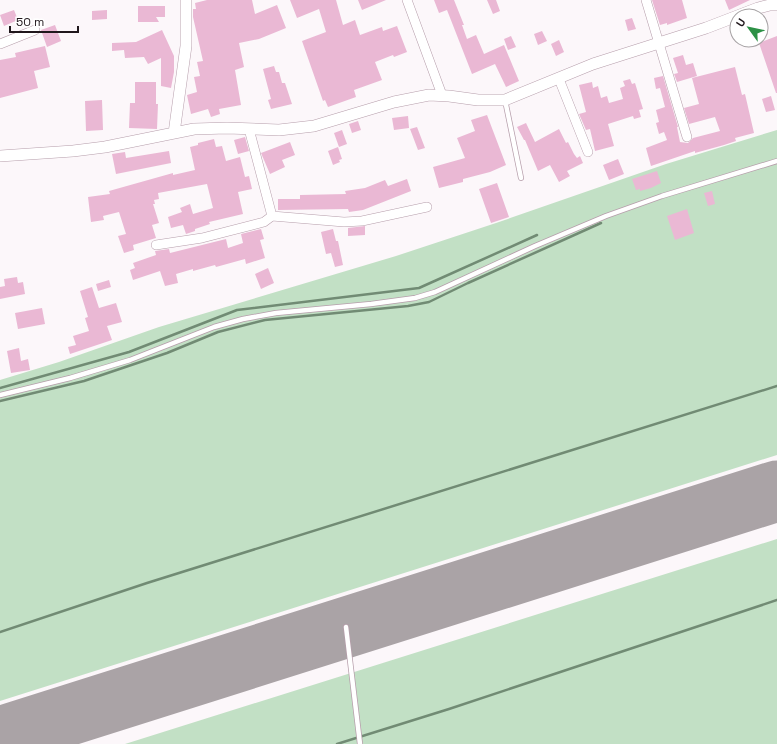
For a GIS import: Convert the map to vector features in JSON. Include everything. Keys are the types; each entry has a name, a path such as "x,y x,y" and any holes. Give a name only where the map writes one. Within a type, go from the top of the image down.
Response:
{"street":[{"path":"174,133 186,46 186,0"},
{"path":"407,0 442,95"},
{"path":"646,0 687,137"},
{"path":"0,156 73,152 194,129 279,130 314,126 394,102 430,95 442,95 478,100 505,100 593,64 659,44 758,8 777,5"},
{"path":"0,44 35,30"},
{"path":"559,79 588,152"},
{"path":"249,129 272,216"},
{"path":"156,246 202,238 264,222 272,216 350,222 362,221 427,207"}],"lane":[{"path":"505,100 521,178"},
{"path":"0,395 70,378 130,360 214,327 242,319 276,313 371,304 415,298 435,292 535,246 606,216 662,196 777,161"},
{"path":"346,627 360,742"}],"green space":[{"path":"777,130 777,455 0,701 0,380 59,362 159,327 396,256 666,164"},
{"path":"777,539 777,744 125,744"}],"building":[{"path":"207,0 252,0 255,14 277,5 286,28 259,39 239,43 244,67 235,70 241,105 219,109 220,114 211,117 208,109 191,114 187,95 197,92 194,77 200,76 197,62 203,61 193,17 193,9 196,9 195,3"},
{"path":"290,0 336,0 343,25 355,20 360,35 382,27 383,31 397,26 407,52 394,57 393,55 375,62 382,80 354,90 356,97 328,107 325,100 323,101 302,41 326,32 319,9 297,18"},
{"path":"358,0 386,0 362,10"},
{"path":"434,0 454,0 464,25 462,25 467,39 476,35 484,54 504,45 519,81 506,87 495,64 472,74 447,10 439,13"},
{"path":"487,0 496,0 500,11 493,14"},
{"path":"652,0 682,0 687,18 667,25 667,23 660,25"},
{"path":"725,0 750,0 733,8 729,8 729,10"},
{"path":"138,6 165,6 165,17 156,17 159,22 138,22"},
{"path":"14,10 18,20 4,26 0,15"},
{"path":"107,10 107,19 92,20 92,11"},
{"path":"632,18 636,29 628,31 625,20"},
{"path":"55,25 61,41 47,47 41,30"},
{"path":"162,30 174,56 174,72 171,88 161,86 161,58 148,64 144,57 125,58 124,50 112,51 112,43 136,42"},
{"path":"542,31 547,41 538,45 534,34"},
{"path":"511,36 516,47 508,50 504,39"},
{"path":"777,36 777,93 761,48 769,48 769,39"},
{"path":"559,40 564,52 556,56 551,44"},
{"path":"45,46 50,67 34,71 38,88 0,98 0,60 16,57 15,53"},
{"path":"683,55 686,65 693,63 697,76 677,82 674,74 678,73 673,58"},
{"path":"274,66 276,72 279,72 282,83 285,83 292,104 271,109 268,100 271,99 263,69"},
{"path":"735,67 742,95 745,94 754,133 735,138 736,141 724,145 695,153 695,151 651,166 646,148 667,140 664,132 659,134 656,123 659,122 656,110 665,107 660,88 656,89 654,78 663,76 678,127 680,142 688,143 693,138 720,131 715,117 689,124 684,108 699,104 692,78"},
{"path":"630,79 632,84 635,83 643,109 639,110 641,117 634,119 633,116 608,124 614,146 595,151 590,129 586,130 579,114 586,112 579,85 592,82 593,88 598,86 601,98 607,96 609,103 623,99 620,88 625,86 623,81"},
{"path":"135,82 156,82 156,104 158,104 157,129 129,128 130,103 135,103"},
{"path":"771,96 775,110 766,112 762,99"},
{"path":"102,100 103,130 86,131 85,101"},
{"path":"487,115 506,165 490,172 463,179 463,182 439,188 433,167 465,158 457,138 475,131 471,120"},
{"path":"408,116 409,128 394,130 392,118"},
{"path":"358,121 361,130 352,133 349,124"},
{"path":"526,123 535,142 559,129 566,143 568,142 577,158 580,156 583,163 567,171 570,176 559,182 550,165 538,171 525,140 517,127"},
{"path":"417,127 425,148 418,150 410,129"},
{"path":"342,130 347,144 339,147 334,133"},
{"path":"245,137 249,151 238,154 234,140"},
{"path":"214,139 216,147 222,146 226,161 240,157 245,177 249,176 252,189 238,192 243,214 209,222 210,224 186,234 183,225 171,228 168,217 182,212 180,208 190,204 193,214 213,208 207,184 158,193 159,199 154,200 155,204 153,204 159,223 152,225 156,238 133,245 134,250 124,253 118,236 126,234 119,212 103,216 104,220 91,222 88,197 110,194 109,191 173,173 173,175 195,170 190,147 198,145 198,143"},
{"path":"290,142 295,155 282,160 285,167 270,174 261,153"},
{"path":"338,147 342,159 339,160 340,162 333,165 328,151"},
{"path":"169,151 171,163 116,174 112,154 125,152 126,158"},
{"path":"618,159 624,174 609,180 603,165"},
{"path":"657,171 661,183 651,188 640,191 640,189 636,190 632,179"},
{"path":"407,179 411,191 363,210 349,212 348,209 278,210 278,199 300,199 300,195 346,194 345,191 365,188 385,180 388,186"},
{"path":"497,183 509,217 491,223 479,189"},
{"path":"712,191 715,204 708,206 704,193"},
{"path":"687,209 694,233 675,240 667,216"},
{"path":"365,226 365,235 348,236 348,228"},
{"path":"261,229 264,239 260,240 265,258 246,264 245,259 216,267 215,265 193,271 193,269 176,274 178,283 165,286 160,271 133,280 130,270 135,268 133,263 156,255 155,251 169,249 170,253 226,239 228,248 243,243 241,234"},
{"path":"333,229 336,241 338,241 343,265 335,267 331,253 326,254 321,232"},
{"path":"268,268 274,283 261,289 255,274"},
{"path":"17,277 18,283 23,282 25,294 0,299 0,287 5,286 4,279"},
{"path":"109,280 111,287 98,291 96,284"},
{"path":"92,287 99,308 116,303 122,322 107,326 112,340 70,354 68,347 76,345 73,336 89,331 85,318 88,317 80,291"},
{"path":"42,308 45,324 18,329 15,313"},
{"path":"19,348 21,361 28,359 30,370 11,373 7,351"}],"waterway":[{"path":"0,401 84,381 167,353 218,332 265,320 408,306 429,302 601,223"},
{"path":"0,388 129,352 237,310 419,288 537,235"},
{"path":"0,632 147,583 777,386"},
{"path":"337,744 449,709 777,600"}],"runway":[{"path":"0,737 777,491"}]}
